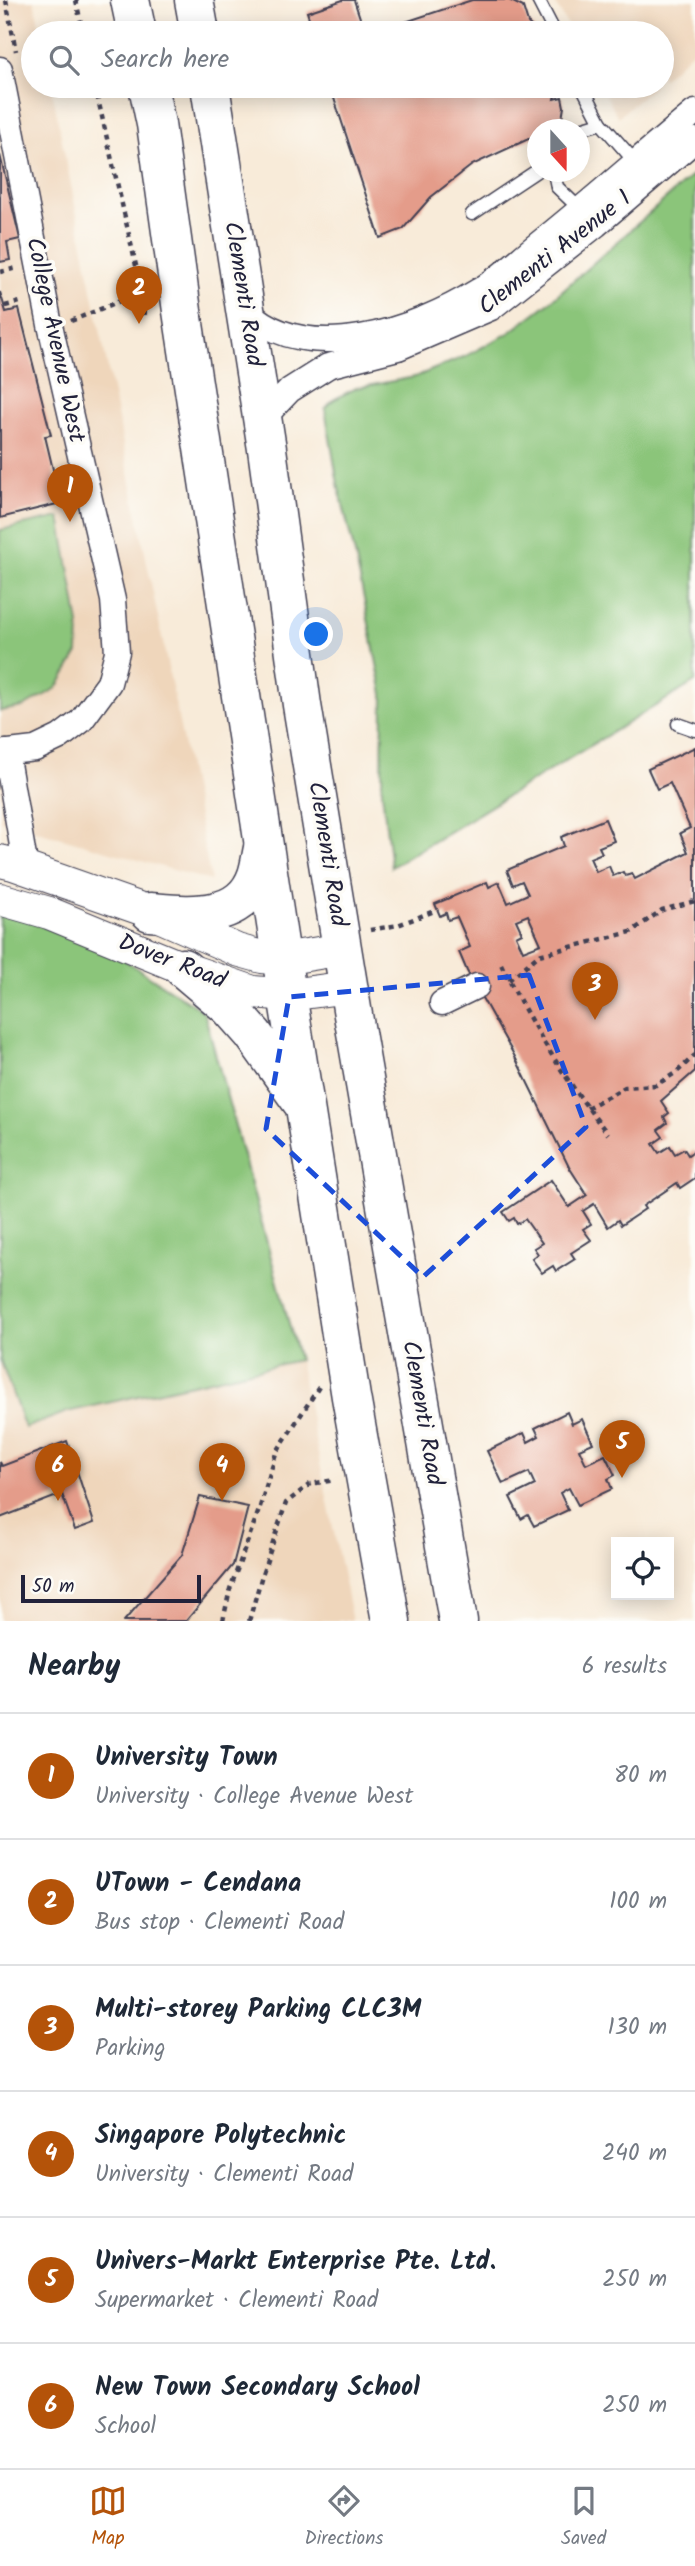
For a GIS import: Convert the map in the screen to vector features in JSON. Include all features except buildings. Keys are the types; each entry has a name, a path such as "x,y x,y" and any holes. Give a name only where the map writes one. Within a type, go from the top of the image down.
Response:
{"main road":[{"path":"130,0 134,21"},
{"path":"194,0 198,21"},
{"path":"151,98 344,1354 391,1621"},
{"name":"Clementi Road","path":"212,98 287,578 302,705 356,940 349,987 458,1621"},
{"path":"150,912 193,915 218,912 231,906 244,896 254,883 264,843"},
{"path":"184,968 229,1007 253,1034 306,1108"}],"street":[{"name":"College Avenue West","path":"0,69 50,325 113,600 117,652 108,683 80,721 60,737 35,749 3,752"},
{"name":"Clementi Avenue 1","path":"264,427 271,411 302,381 328,366 398,348 491,308 644,170 695,112"},
{"name":"Clementi Avenue 1","path":"644,170 695,140"},
{"name":"Clementi Avenue 1","path":"246,310 256,320 298,337 330,341 369,336 425,319 480,291 589,218"},
{"path":"3,752 13,865"},
{"name":"Dover Road","path":"13,865 150,912 237,950 285,977 349,987"},
{"name":"Dover Road","path":"0,899 48,913 184,968 253,992 356,940"},
{"path":"442,1003 477,986"}],"lane":[{"path":"538,0 549,21"},
{"path":"588,98 601,123 644,170"},
{"path":"590,126 601,123"},
{"path":"472,214 527,177"},
{"path":"556,182 557,187 589,218"},
{"path":"678,724 695,730"}],"path":[{"path":"76,0 80,21"},
{"path":"98,98 142,292 144,315"},
{"path":"70,321 142,292"},
{"path":"509,980 539,955 631,932 662,911 695,901"},
{"path":"356,940 437,910"},
{"path":"501,964 587,1108 608,1134"},
{"path":"587,1108 625,1087 656,1085 677,1072 695,1055"},
{"path":"223,1621 230,1589 259,1510 276,1452 344,1354"},
{"path":"249,1621 286,1503 310,1483 342,1479"}],"highlighted area":[{"path":"529,975 586,1127 423,1277 266,1129 289,997"}],"shaded area":[{"path":"0,0 34,0 38,21 21,21 21,98 53,98 211,881 0,820"},
{"path":"553,0 695,0 695,49 674,68 674,21 565,21"},
{"path":"608,98 640,98 618,117"},
{"path":"0,1359 25,1428 67,1412 299,1360 352,1621 0,1621"}],"green space":[{"path":"695,173 695,682 391,867 382,792 383,694 338,484 325,409 333,400 356,388 415,377 466,356 509,333 547,304"},
{"path":"60,517 79,624 78,653 57,688 23,707 0,711 0,530"},
{"path":"0,909 83,933 204,1012 299,1360 67,1412 25,1428 0,1359"}],"place":[{"name":"UTown - Cendana","path":"139,324"},
{"name":"University Town","path":"70,522"},
{"name":"Multi-storey Parking CLC3M","path":"595,1020"},
{"name":"Univers-Markt Enterprise Pte. Ltd.","path":"622,1478"},
{"name":"New Town Secondary School","path":"58,1501"},
{"name":"Singapore Polytechnic","path":"222,1501"}]}
